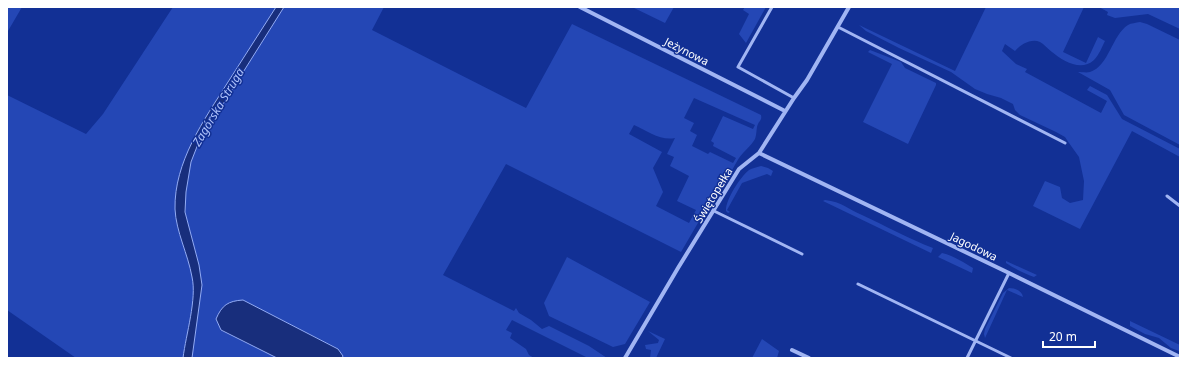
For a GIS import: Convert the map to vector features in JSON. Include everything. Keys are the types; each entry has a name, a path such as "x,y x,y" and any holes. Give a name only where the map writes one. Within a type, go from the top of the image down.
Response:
{"street":[{"name":"Jeżynowa","path":"580,7 785,111"},
{"name":"Świętopełka","path":"625,358 739,169 759,152 807,80 849,7"},
{"name":"Jagodowa","path":"759,152 1180,357"},
{"path":"792,350 809,358"}],"lane":[{"path":"772,7 738,67 794,98"},
{"path":"838,27 1065,143"},
{"path":"1167,196 1180,206"},
{"path":"714,211 802,254"},
{"path":"967,358 1009,273"},
{"path":"858,284 1011,358"}],"shaded area":[{"path":"7,7 22,7 8,31 7,28"},
{"path":"173,7 276,7 180,174 175,214 193,279 193,297 183,358 76,358 7,310 7,95 86,134 103,114"},
{"path":"284,7 384,7 372,30 526,108 572,24 761,115 761,119 757,126 755,139 739,158 717,197 709,204 681,252 506,164 443,275 514,311 516,308 519,313 542,329 549,326 589,346 607,358 588,358 512,320 506,330 512,333 510,338 526,349 529,355 534,358 342,358 343,356 337,348 243,300 220,330 277,358 192,358 202,285 199,265 185,212 186,192 191,162 198,144","holes":["694,98 755,125 753,129 723,116 711,141 714,143 713,146 736,158 733,163 710,152 708,154 692,146 697,135 690,131 694,123 684,118","634,125 659,137 670,139 675,138 667,154 674,157 670,166 689,176 677,201 696,210 689,223 656,206 663,192 653,168 662,152 629,134"]},
{"path":"632,7 674,7 665,23"},
{"path":"745,7 766,7 746,43 739,34 749,14 743,10"},
{"path":"986,7 1084,7 1063,52 1086,63 1098,37 1105,41 1097,56 1089,63 1078,65 1067,62 1042,43 1037,41 1026,43 1015,51 1005,44 1002,51 1016,64 1027,69 1025,72 1101,113 1107,101 1087,90 1090,86 1107,95 1122,119 1180,149 1180,157 1132,131 1080,229 1033,206 1045,181 1060,187 1062,198 1070,203 1083,200 1084,181 1079,157 1065,137 1020,115 1015,110 1013,104 975,89 951,72 899,48 866,31 859,25 955,71"},
{"path":"1099,7 1180,7 1180,29 1148,14 1115,18 1107,15 1108,12"},
{"path":"1140,22 1180,40 1180,145 1124,115 1110,90 1078,72 1089,72 1096,69 1102,64 1123,30 1129,24"},
{"path":"870,50 901,62 905,68 936,83 908,144 863,122 892,64 868,52"},
{"path":"761,166 773,171 771,176 767,174 742,183 727,210 730,212 728,213 726,211 726,207 730,195 745,173 753,168"},
{"path":"825,200 840,204 906,237 933,248 931,253 823,201"},
{"path":"942,253 954,257 973,268 972,273 938,257"},
{"path":"567,257 650,302 625,344 613,347 549,316 544,303"},
{"path":"1006,261 1037,275 1034,277 1006,263"},
{"path":"1009,288 1018,290 1023,297 1007,290 985,338 985,329 1003,293"},
{"path":"1130,321 1180,345 1179,351 1171,348 1159,338 1145,334 1130,326"},
{"path":"648,331 665,339 656,358 650,358 651,350 646,349 645,345 658,343 659,340"},
{"path":"762,339 779,351 777,358 752,358"}],"water":[{"name":"Zagórska Struga","path":"276,7 284,7 198,144 191,162 186,192 185,212 199,265 202,285 192,358 183,358 192,306 193,286 190,268 176,218 176,192 179,175 200,126"},
{"path":"243,300 338,349 343,356 342,358 277,358 221,330 216,319 223,307 233,301"}]}
